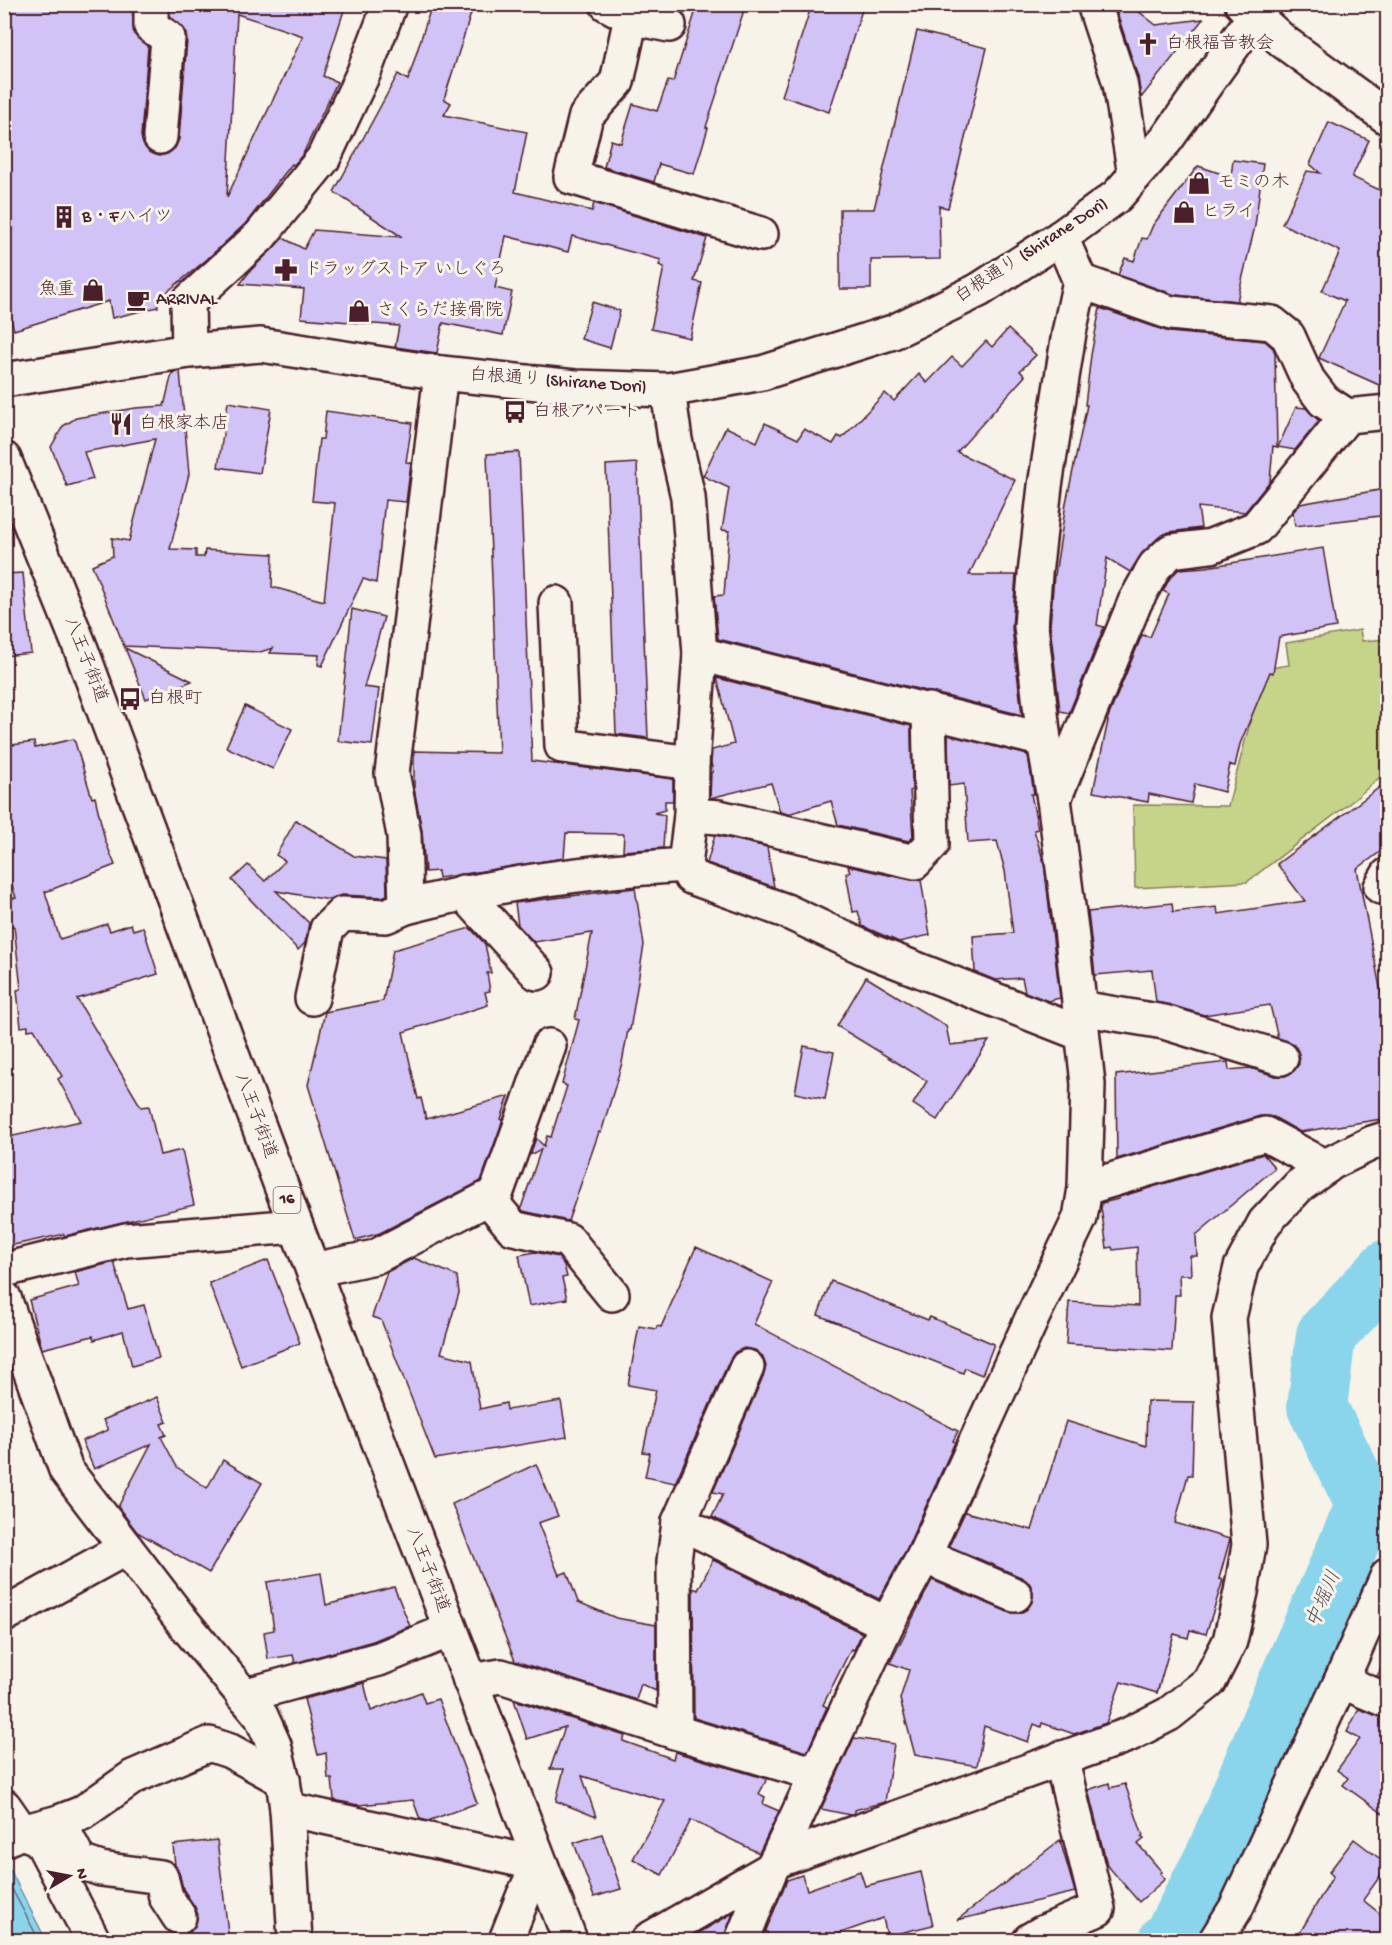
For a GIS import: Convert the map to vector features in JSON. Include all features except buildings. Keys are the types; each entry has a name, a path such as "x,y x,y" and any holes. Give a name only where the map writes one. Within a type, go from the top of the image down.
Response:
{"main road":[{"path":"151,4 151,26 168,38 160,137"},
{"path":"189,351 188,302 260,236 323,159 364,72 390,4"},
{"path":"1094,4 1120,83 1135,175"},
{"path":"1253,8 1284,42 1388,118"},
{"name":"白根通り (Shirane Dori)","path":"4,380 189,351 261,345 441,373 575,387 668,390 762,374 893,332 979,290 1061,237 1117,196 1166,140 1253,8"},
{"path":"669,25 619,10 617,82 586,116 571,177 761,234"},
{"path":"741,1941 773,1865 886,1624 924,1556 1080,1218 1085,1188 1088,1084 1031,626 1049,462 1069,333 1080,281 1061,237"},
{"path":"1080,281 1171,313 1272,323 1288,336 1308,380 1324,401 1347,416 1388,412"},
{"path":"406,908 404,835 392,773 441,373"},
{"path":"668,390 675,440 688,497 700,654 692,763 691,815 685,865 691,877 786,911 873,952 1081,1021 1164,1022 1281,1058"},
{"path":"1054,799 1135,602 1155,566 1170,551 1211,546 1256,528 1347,416"},
{"name":"八王子街道","path":"6,467 106,715 296,1226 570,1941"},
{"path":"556,603 562,746 692,763"},
{"path":"700,654 1044,740"},
{"path":"691,815 719,817 915,862 932,844 928,710"},
{"path":"312,998 327,929 342,914 386,916 463,892 609,870 685,865"},
{"path":"463,892 537,973"},
{"path":"313,1270 375,1257 496,1194 549,1046"},
{"path":"1085,1188 1265,1134 1326,1167"},
{"path":"648,1941 773,1865 1128,1735 1170,1714 1209,1682 1230,1641 1249,1545 1229,1318 1241,1267 1265,1222 1299,1186 1326,1167 1372,1143 1388,1138"},
{"path":"488,1198 513,1228 568,1240 612,1294"},
{"path":"4,1270 126,1240 296,1226"},
{"path":"4,1298 66,1470 183,1622 261,1716 273,1745 285,1795 295,1941"},
{"path":"675,1732 674,1561 679,1522 747,1367"},
{"path":"679,1522 886,1624"},
{"path":"4,1615 126,1548"},
{"path":"924,1556 1015,1595"},
{"path":"1216,1941 1236,1908 1388,1575"},
{"path":"243,1696 379,1659 450,1630"},
{"path":"470,1681 501,1676 816,1774"},
{"path":"1341,1681 1388,1701"},
{"path":"10,1829 59,1822 82,1813 133,1777 209,1744 230,1751 285,1795 540,1864 523,1897 506,1941"},
{"path":"1030,1941 1042,1933 1098,1909 1061,1758"},
{"path":"59,1822 80,1862 101,1869 168,1877 166,1897 179,1917"},
{"path":"10,1829 40,1839 93,1941"}],"green space":[{"path":"1360,630 1362,641 1387,639 1387,771 1355,799 1247,882 1135,888 1133,805 1228,806 1264,669 1289,665 1286,643"}],"water":[{"path":"5,1860 46,1940 5,1940"}],"waterway":[{"name":"中堀川","path":"1169,1940 1172,1939 1215,1857 1276,1710 1366,1505 1317,1407 1326,1335 1388,1269"}],"place":[{"name":"白根福音教会","path":"1148,44"},
{"name":"モミの木","path":"1199,183"},
{"name":"ヒライ","path":"1184,212"},
{"name":"B・Fハイツ","path":"64,217"},
{"name":"ドラッグストア いしぐろ","path":"286,270"},
{"name":"魚重","path":"93,290"},
{"name":"ARRIVAL","path":"138,300"},
{"name":"さくらだ接骨院","path":"359,311"},
{"name":"白根アパート","path":"515,412"},
{"name":"白根家本店","path":"121,424"},
{"name":"白根町","path":"130,699"}]}
